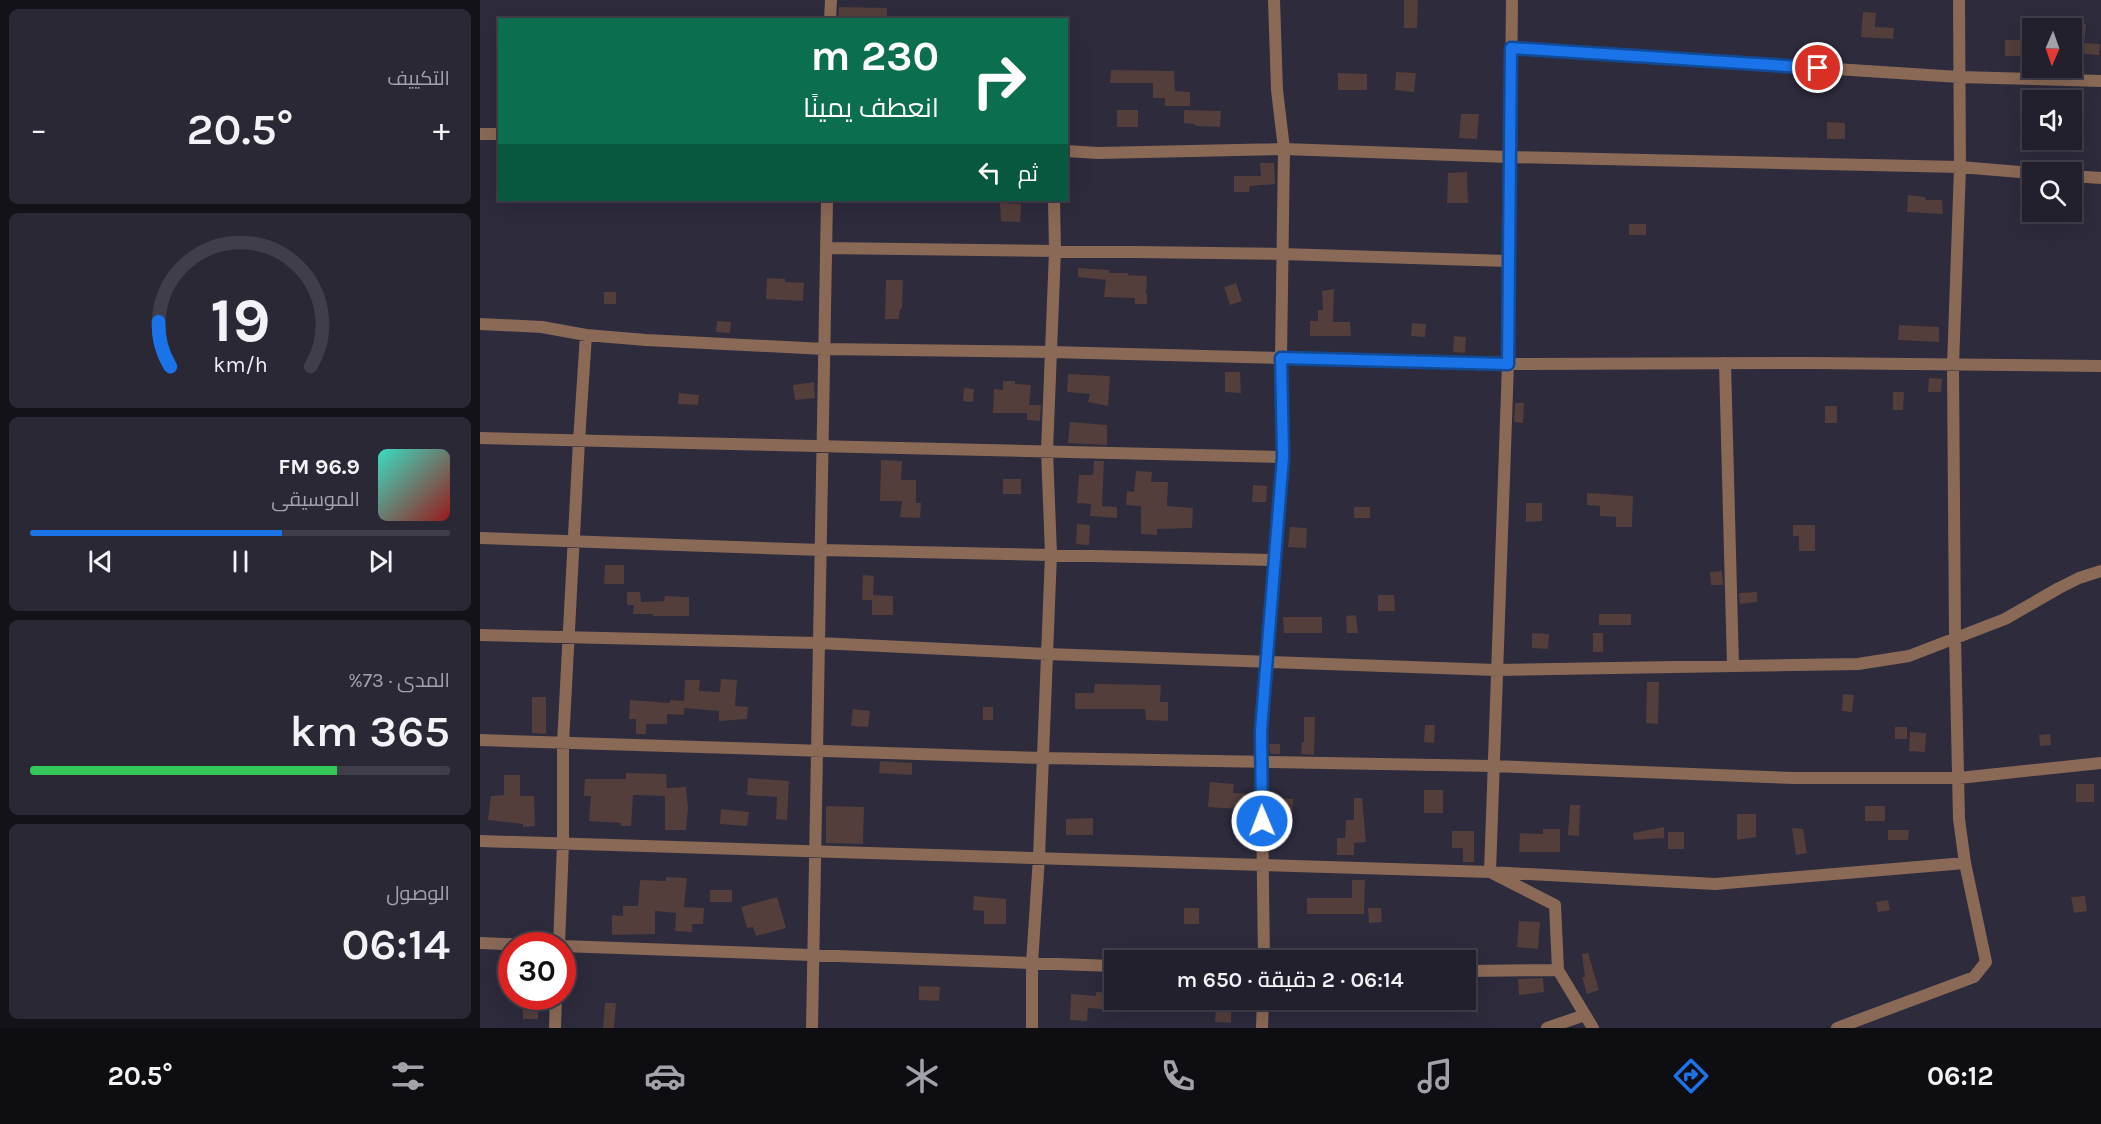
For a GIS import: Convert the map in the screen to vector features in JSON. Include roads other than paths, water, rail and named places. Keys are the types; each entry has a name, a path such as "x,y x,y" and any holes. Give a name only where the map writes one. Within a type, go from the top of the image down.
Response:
{"street":[{"path":"830,18 831,0"},
{"path":"1264,950 1260,763 1283,457 1281,358 1284,149 1277,90 1274,0"},
{"path":"1490,872 1508,364 1512,0"},
{"path":"1837,1028 1974,977 1986,962 1965,863 1959,819 1954,638 1953,366 1960,167 1959,0"},
{"path":"1511,48 1959,78 2101,81"},
{"path":"480,134 498,134"},
{"path":"1068,151 1098,153 1284,149 1509,157 1960,167 2022,172"},
{"path":"2082,177 2101,178"},
{"path":"812,1028 827,201"},
{"path":"1032,1028 1032,963 1039,857 1051,554 1047,451 1055,251 1054,201"},
{"path":"826,248 1282,254 1508,261"},
{"path":"480,324 542,327 586,335 646,340 824,349 1051,352 1508,364 2101,366"},
{"path":"561,932 563,743 567,638 586,335"},
{"path":"1725,363 1733,666"},
{"path":"480,438 1283,457"},
{"path":"480,538 821,550 1275,560"},
{"path":"480,635 819,643 1047,654 1496,670 1858,664 1910,656 2006,619 2079,578 2101,571"},
{"path":"480,740 1042,758 1492,766 1793,778 1959,778 2101,763"},
{"path":"480,841 1263,864 1490,872 1715,884 1965,863"},
{"path":"1490,872 1555,905 1558,970 1593,1028"},
{"path":"480,943 498,944"},
{"path":"576,947 1104,966"},
{"path":"1476,971 1558,970"},
{"path":"555,1028 556,1010"},
{"path":"1262,1028 1263,1010"},
{"path":"1547,1028 1585,1015"}]}
